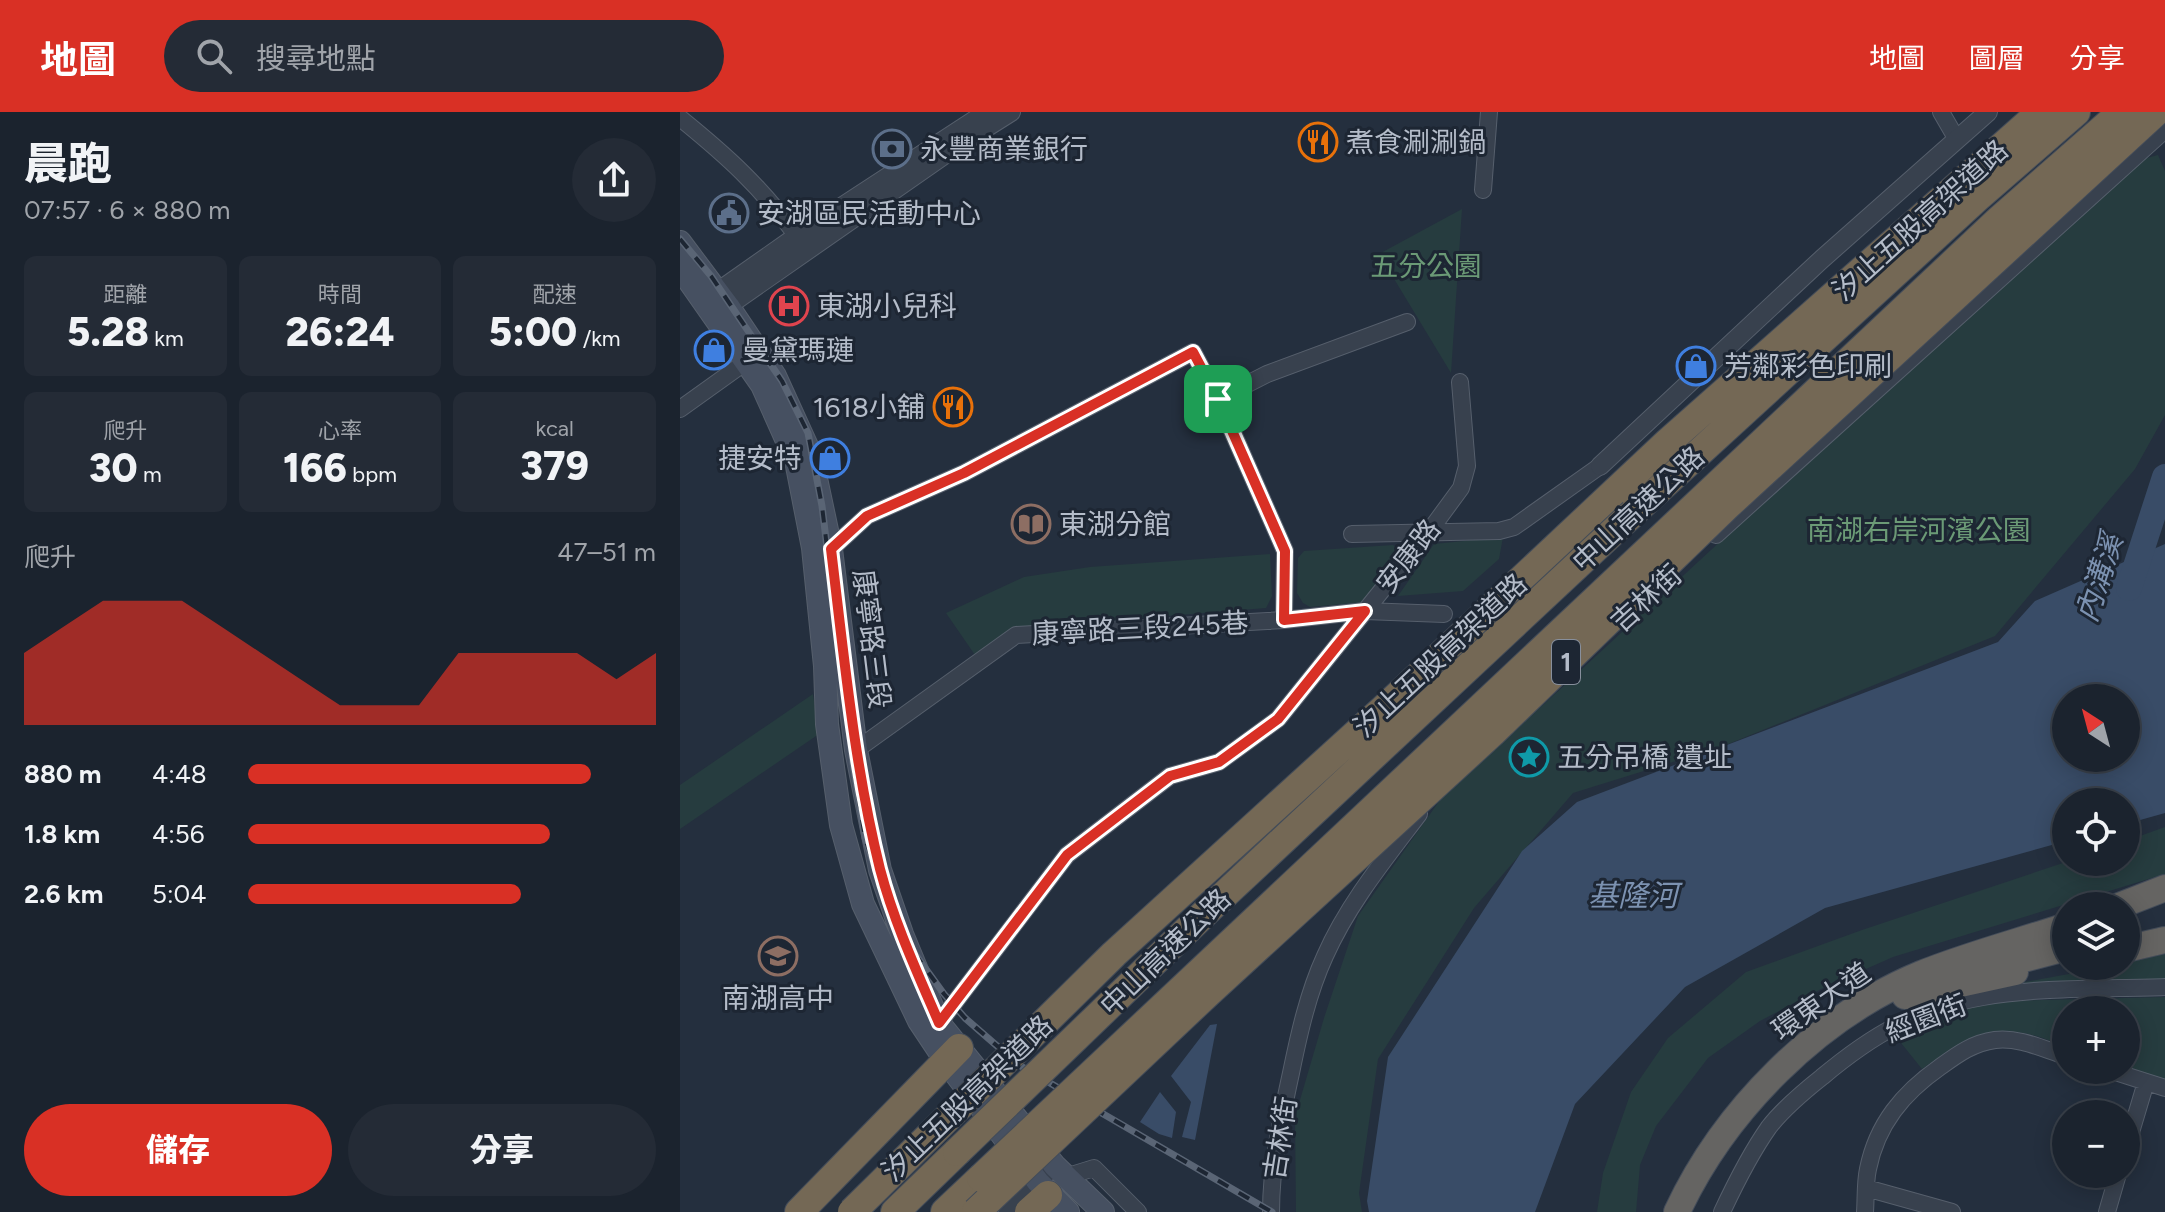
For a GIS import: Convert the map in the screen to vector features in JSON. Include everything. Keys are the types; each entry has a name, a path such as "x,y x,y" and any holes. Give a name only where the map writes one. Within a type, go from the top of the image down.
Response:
{"highway":[{"name":"汐止五股高架道路","path":"852,1212 1114,954 1391,702 1668,442 2041,112"},
{"name":"中山高速公路","path":"895,1212 1219,900 1633,513 1977,198 2076,112"},
{"name":"中山高速公路","path":"945,1212 1988,230 2122,112"},
{"name":"1","path":"976,1212 1208,993 1493,732 1727,506 2156,112"},
{"path":"2140,898 2165,888"},
{"path":"2140,911 2165,906"},
{"path":"2140,931 2165,925"},
{"name":"環東大道","path":"1677,1212 1691,1181 1717,1143 1757,1095 1782,1068 1844,1018 1919,975 2052,936"},
{"name":"環東大道","path":"1691,1212 1719,1155 1773,1089 1844,1029 1894,999 1933,983 2011,961 2052,939"},
{"path":"2140,946 2165,940"},
{"path":"1894,999 2052,965"},
{"path":"799,1212 952,1054"}],"main road":[{"name":"康寧路三段","path":"680,242 762,385 796,461 813,548 825,666 827,724 841,825 863,904 905,992 929,1022"},
{"name":"康寧路三段","path":"680,268 716,303 775,376 811,455 831,549 856,750 880,870 929,1022"},
{"path":"929,1022 1052,1194 1103,1212"}],"street":[{"path":"716,303 1011,112"},
{"path":"1483,190 1489,112"},
{"path":"1941,112 1956,138"},
{"path":"1352,534 1499,531 1514,527 1600,466 1988,112"},
{"path":"2106,112 2140,154"},
{"path":"716,303 797,236 980,114"},
{"path":"680,118 733,161 770,200 797,236"},
{"name":"吉林街","path":"1271,1212 1271,1175 1285,1099 1303,1016 1325,956 1362,890 1427,804 1610,629 2165,130"},
{"path":"1218,399 1267,374 1407,322"},
{"path":"831,549 867,516 964,473 1193,352 1218,399 1285,551 1284,620"},
{"path":"680,409 747,361"},
{"name":"安康路","path":"929,1022 1067,855 1170,776 1219,762 1278,719 1461,488 1467,466 1460,382"},
{"name":"康寧路三段245巷","path":"856,750 1016,635 1284,620 1365,611 1444,614"},
{"name":"經園街","path":"1722,1212 1742,1168 1771,1125 1795,1098 1858,1047 1904,1019 1983,997 2165,987"},
{"path":"1865,1212 1867,1179 1876,1139 1888,1115 1908,1092 1968,1047 1995,1040 2016,1040 2052,1052"},
{"path":"2140,1080 2165,1088"},
{"path":"2140,1102 2146,1082"},
{"path":"1007,1212 1052,1194 1094,1168 1138,1212"},
{"path":"1867,1179 1952,1212"},
{"path":"2107,1212 2114,1188"}],"green space":[{"name":"南湖右岸河濱公園","path":"2158,155 2165,171 2165,415 2135,469 1995,636 1721,747 1573,793 1474,908 1378,1059 1359,1193 1362,1212 1296,1212 1295,1117 1358,916 1440,800 2139,160"},
{"name":"五分公園","path":"1462,209 1451,373 1379,254"},
{"path":"1503,537 1499,559 1463,591 1398,596 1434,544"},
{"path":"1393,545 1399,556 1365,602 1310,607 1303,603 1297,593 1298,558 1304,551"},
{"path":"1270,554 1272,596 1266,608 1015,628 975,655 946,613 1024,577 1090,567"},
{"path":"813,694 819,734 680,829 680,785"},
{"path":"2165,827 2165,874 2106,892 2052,892 2052,908 1893,957 1823,988 1760,1021 1708,1058 1656,1126 1640,1165 1636,1212 1597,1212 1603,1173 1631,1092 1668,1038 1746,972 2052,867 2052,876 2140,876 2140,836"},
{"path":"2165,954 2165,981 1998,987 2052,977 2052,980 2140,980 2140,960"},
{"path":"2165,997 2165,1080 2140,1073 2140,998"},
{"path":"2052,1000 2052,1042 2028,1034 1996,1033 1957,1047 1922,1069 1893,1033 1951,1011 2002,1001"}],"water":[{"name":"基隆河","path":"2165,544 2165,813 2140,820 2140,788 2052,788 2052,845 1825,908 1685,987 1575,1104 1535,1212 1369,1212 1367,1201 1388,1057 1522,851 1577,802 1998,642 2035,601"},
{"path":"1217,1024 1195,1140 1182,1137 1191,1102 1171,1076 1210,1025"},
{"path":"1160,1092 1176,1112 1172,1138 1140,1122"}],"waterway":[{"name":"內溝溪","path":"2129,588 2165,477"}],"railway":[{"path":"680,239 711,276 782,381 808,433 822,506 865,838 896,921 915,954 965,1018 1019,1065 1272,1212"}],"place":[{"name":"煮食涮涮鍋","path":"1318,142"},
{"name":"永豐商業銀行","path":"892,149"},
{"name":"安湖區民活動中心","path":"729,213"},
{"name":"東湖小兒科","path":"789,306"},
{"name":"曼黛瑪璉","path":"714,350"},
{"name":"芳鄰彩色印刷","path":"1696,366"},
{"name":"1618小舖","path":"953,407"},
{"name":"捷安特","path":"830,458"},
{"name":"東湖分館","path":"1031,524"},
{"name":"五分吊橋 遺址","path":"1529,757"},
{"name":"南湖高中","path":"778,956"}],"route":[{"path":"1193,352 1218,399 1285,551 1284,620 1365,611 1278,719 1219,762 1170,776 1067,855 939,1023 916,971 880,870 856,750 831,549 867,516 964,473 1193,352"}]}
